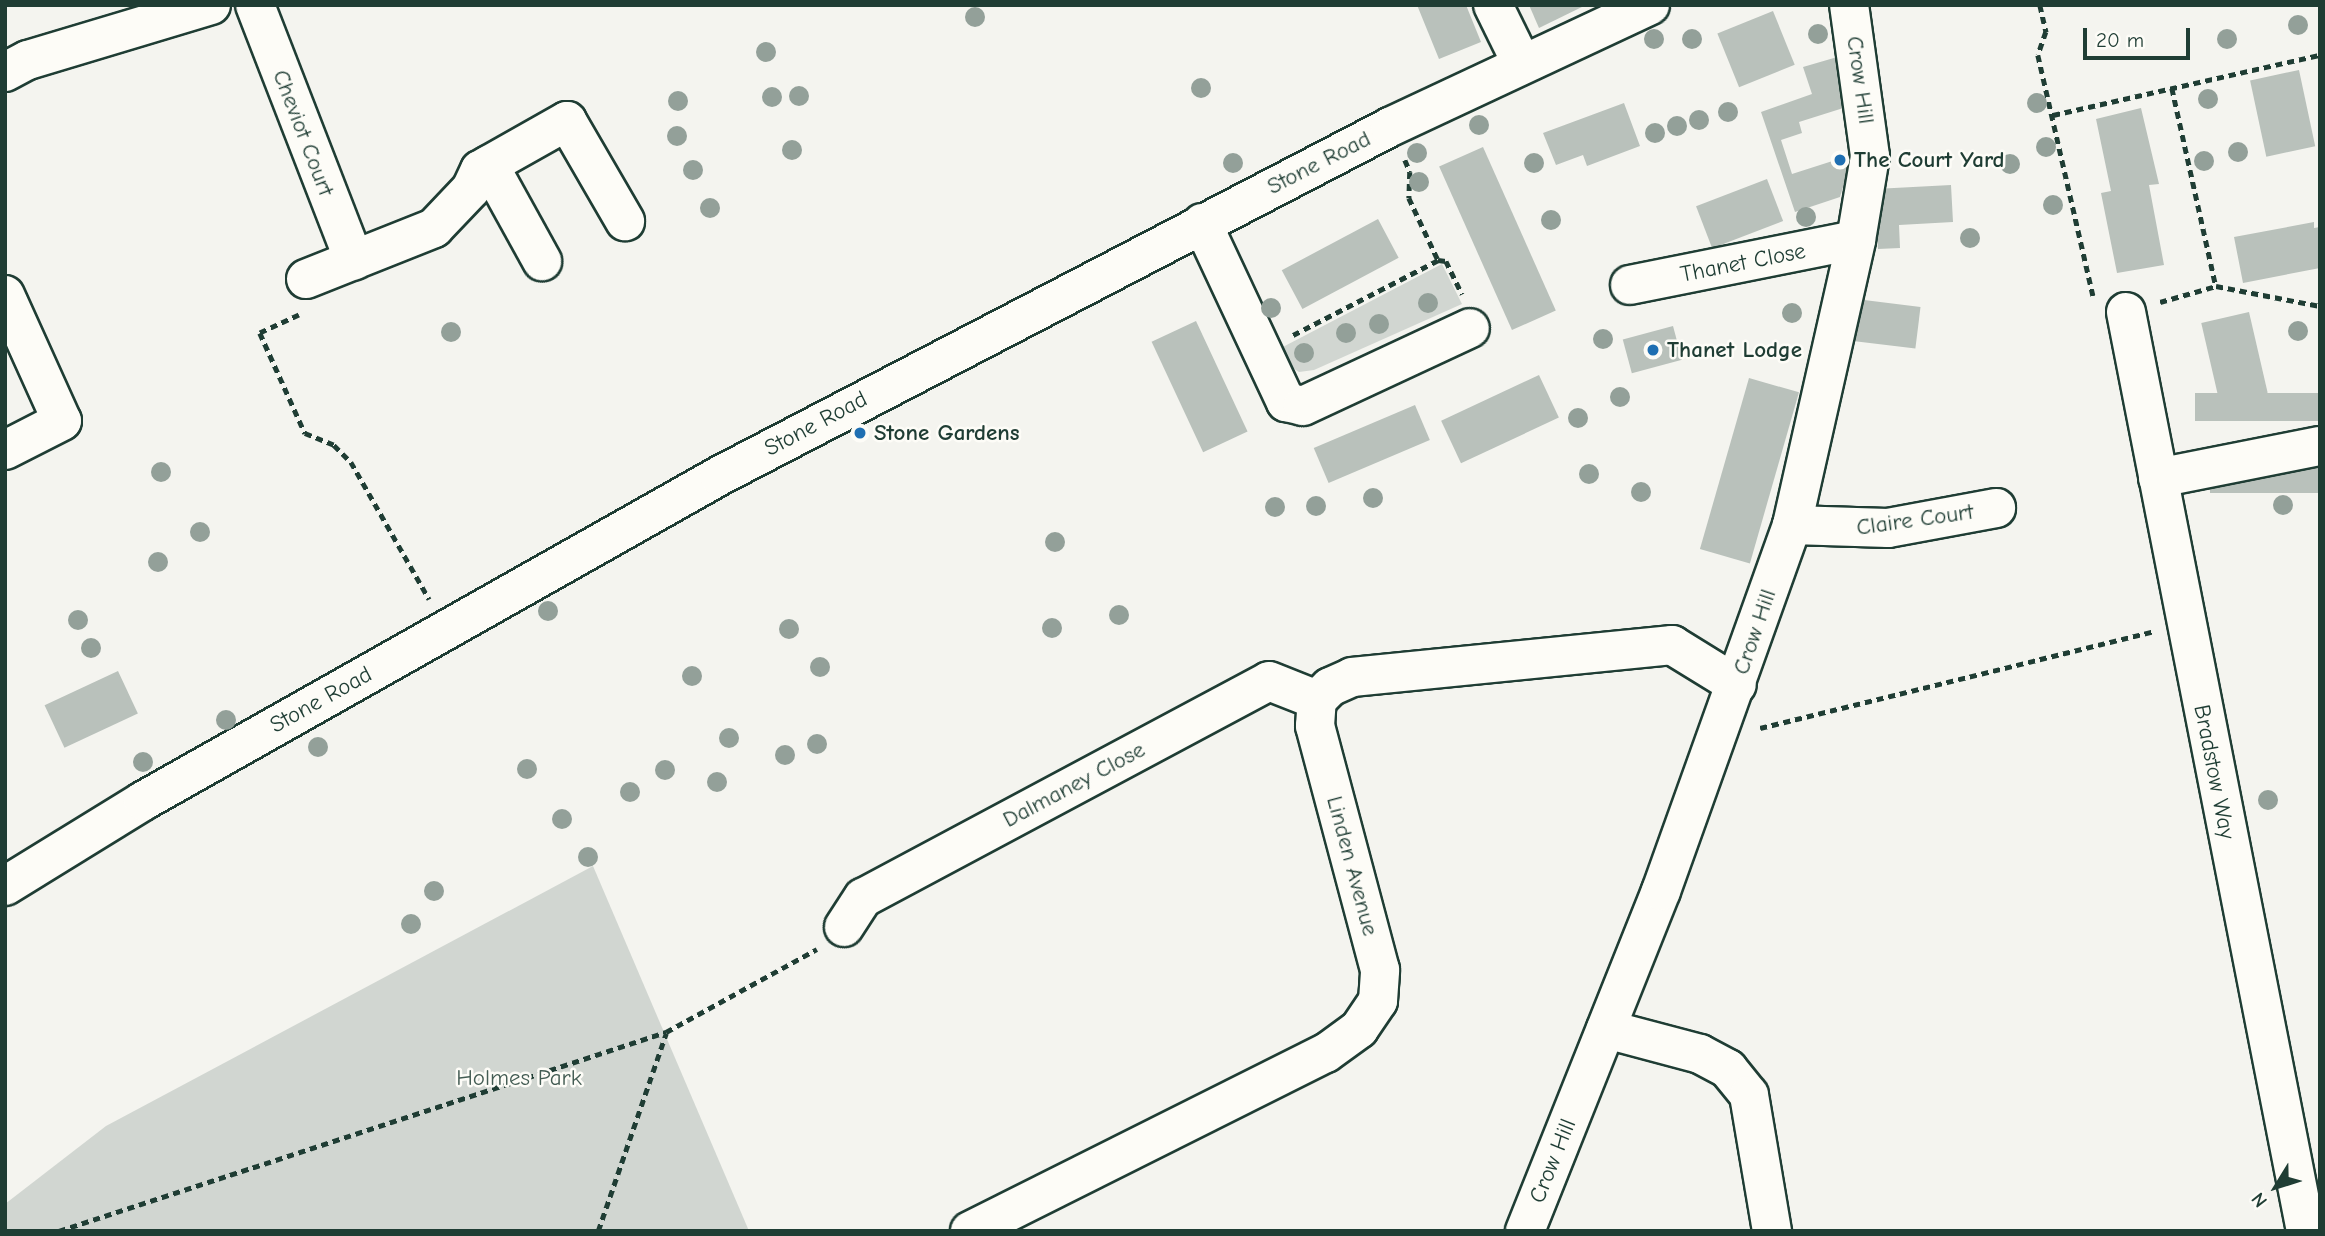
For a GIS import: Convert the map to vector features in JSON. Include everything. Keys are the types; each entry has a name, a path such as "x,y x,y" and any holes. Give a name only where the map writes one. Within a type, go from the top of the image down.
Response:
{"street":[{"path":"5,72 28,60 211,5"},
{"name":"Cheviot Court","path":"255,5 354,260"},
{"path":"1493,5 1522,64"},
{"name":"Stone Road","path":"5,886 143,801 719,476 1202,223 1522,64 1650,5"},
{"name":"Crow Hill","path":"1525,1231 1661,891 1793,525 1856,240 1870,156 1849,5"},
{"path":"306,279 434,228 480,177 567,121 625,220"},
{"path":"480,177 542,261"},
{"path":"1202,223 1286,402 1303,406 1470,328"},
{"name":"Thanet Close","path":"1630,285 1856,240"},
{"path":"5,295 62,421 5,450"},
{"name":"Bradstow Way","path":"2126,312 2306,1231"},
{"path":"2158,478 2320,446"},
{"name":"Claire Court","path":"1793,525 1888,528 1996,508"},
{"path":"1317,701 1330,687 1352,677 1672,645 1737,685"},
{"name":"Dalmaney Close","path":"844,927 863,898 1269,681 1317,701"},
{"name":"Linden Avenue","path":"970,1231 1326,1053 1359,1029 1378,1001 1380,970 1315,726 1317,701"},
{"path":"1606,1029 1700,1054 1728,1069 1749,1095 1772,1231"}],"path":[{"path":"2053,115 2320,55"},
{"path":"2172,88 2216,286"},
{"path":"1406,162 1409,198 1438,260"},
{"path":"1263,351 1438,260 1446,261 1467,304 1470,328"},
{"path":"2126,312 2216,286 2320,306"},
{"path":"260,333 305,433 334,446 351,462 446,629"},
{"path":"1715,739 2166,629"},
{"path":"60,1231 666,1032 810,955 844,927"},
{"path":"598,1231 666,1032"}],"green space":[{"path":"1442,264 1462,304 1314,370 1299,372 1285,363 1279,349"},
{"name":"Holmes Park","path":"593,866 749,1231 5,1231 5,1204 106,1126"}],"building":[{"path":"1417,5 1466,5 1481,42 1439,59"},
{"path":"1529,5 1586,5 1539,28"},
{"path":"1773,11 1795,65 1739,87 1717,33"},
{"path":"1851,53 1856,104 1799,122 1802,133 1781,140 1792,174 1845,157 1850,164 1840,197 1795,212 1761,112 1812,94 1803,67"},
{"path":"2299,70 2315,146 2266,157 2250,80"},
{"path":"1624,103 1640,146 1587,166 1583,155 1556,165 1543,133"},
{"path":"2141,108 2159,184 2149,185 2164,265 2117,273 2101,193 2111,191 2096,119"},
{"path":"1483,147 1556,311 1512,330 1439,167"},
{"path":"1767,179 1783,221 1712,248 1696,206"},
{"path":"1951,185 1953,222 1899,225 1900,248 1878,249 1875,189"},
{"path":"1378,219 1399,258 1302,309 1282,270"},
{"path":"2314,222 2314,228 2320,227 2320,268 2243,283 2234,237"},
{"path":"1856,299 1921,307 1915,349 1851,341"},
{"path":"2249,312 2268,393 2220,404 2201,323"},
{"path":"1196,321 1248,432 1203,452 1152,342"},
{"name":"Thanet Lodge","path":"1673,326 1682,360 1632,373 1623,339"},
{"path":"1539,375 1559,418 1461,463 1441,421"},
{"path":"1749,378 1799,392 1750,563 1700,549"},
{"path":"2195,393 2320,393 2320,421 2195,421"},
{"path":"1415,405 1430,440 1329,483 1314,448"},
{"path":"2210,466 2320,466 2320,493 2210,493"},
{"path":"118,671 138,714 64,748 45,705"}],"place":[{"name":"The Court Yard","path":"1840,160"},
{"name":"Thanet Lodge","path":"1653,350"},
{"name":"Stone Gardens","path":"860,433"}]}
